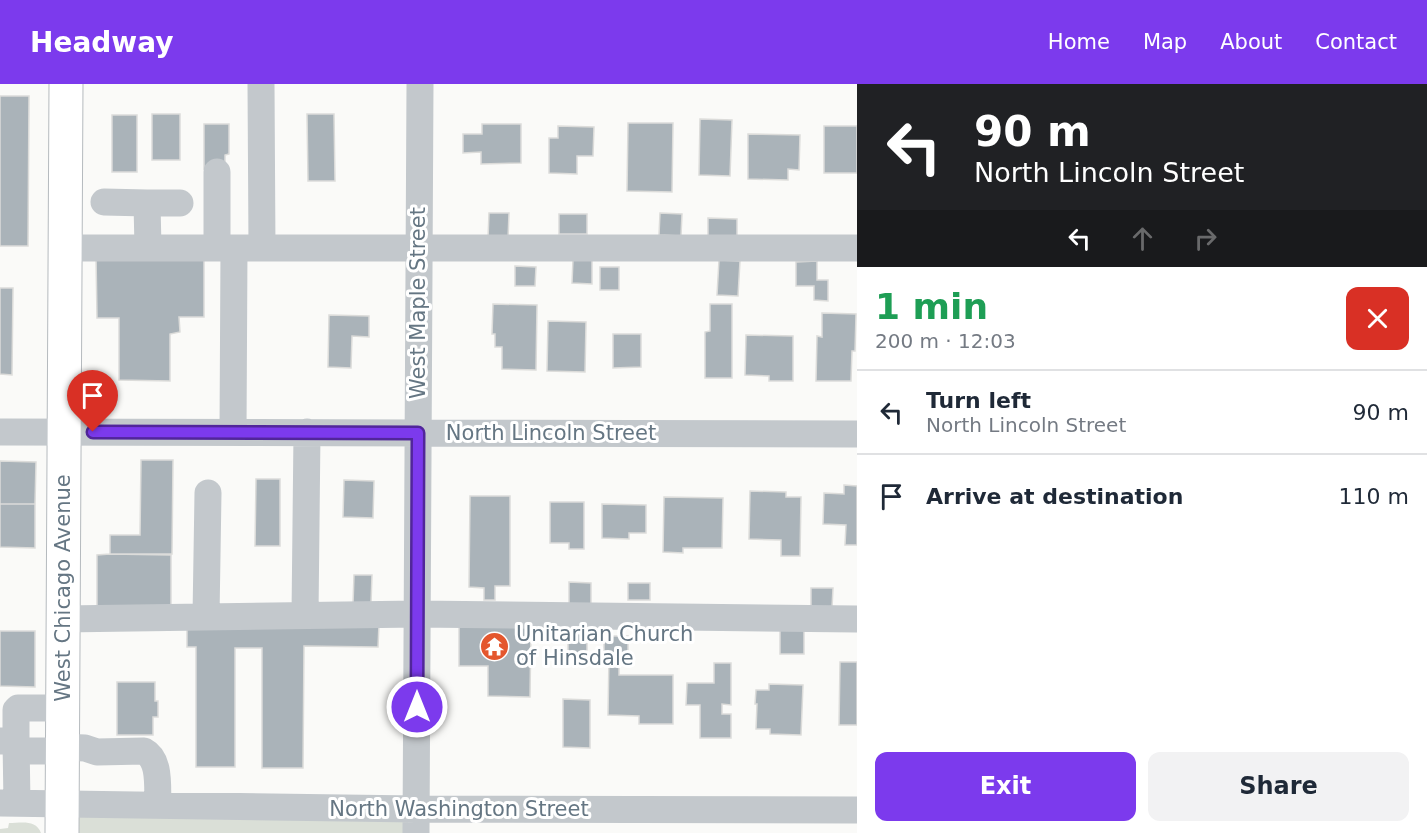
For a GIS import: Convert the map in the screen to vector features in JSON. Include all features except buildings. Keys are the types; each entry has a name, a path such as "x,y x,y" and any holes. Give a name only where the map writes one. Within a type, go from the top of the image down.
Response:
{"main road":[{"name":"West Chicago Avenue","path":"62,818 66,84"}],"street":[{"path":"261,84 262,248"},
{"name":"West Maple Street","path":"416,821 420,84"},
{"path":"217,172 226,248 233,432"},
{"path":"104,202 180,203"},
{"path":"147,203 148,248"},
{"path":"65,248 857,248"},
{"name":"North Lincoln Street","path":"0,432 857,434"},
{"path":"305,615 307,432"},
{"path":"206,617 208,493"},
{"path":"63,619 417,614 857,619"},
{"path":"8,803 10,745 16,710 18,708 62,708"},
{"path":"10,745 62,749 86,748 97,752 144,751 151,755 154,761 158,805"},
{"name":"North Washington Street","path":"8,803 62,818 158,805 416,821 857,810"}],"shaded area":[{"path":"73,815 408,819 408,833 73,833"},
{"path":"9,823 32,824 41,833 0,833 0,829 8,828"}],"place":[{"name":"Unitarian Church of Hinsdale","path":"495,646"}],"route":[{"path":"93,432 418,433 417,707"}]}
